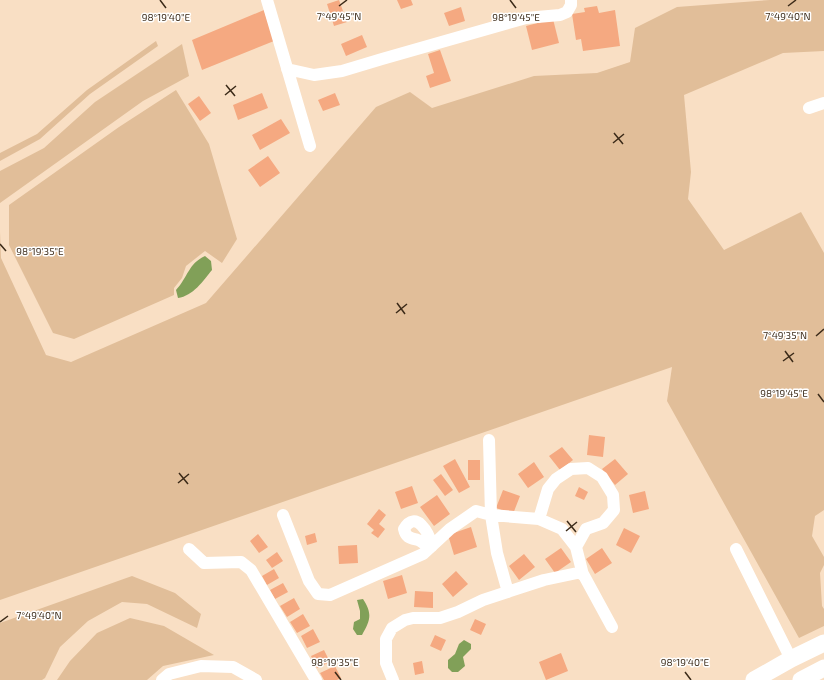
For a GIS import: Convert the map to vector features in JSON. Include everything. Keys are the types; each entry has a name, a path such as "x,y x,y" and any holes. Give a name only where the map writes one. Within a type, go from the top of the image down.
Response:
{"main road":[{"path":"754,680 791,659 824,643"},
{"path":"801,680 824,668"}],"street":[{"path":"267,0 310,146"},
{"path":"287,69 314,75 342,71 382,58 526,18 567,12 572,0"},
{"path":"809,108 824,103"},
{"path":"489,440 491,515 497,553 508,592"},
{"path":"539,519 548,489 556,479 571,469 588,468 602,477 613,495 614,510 603,523 586,530 576,547"},
{"path":"283,515 310,581 318,594 330,595 423,554 450,529 476,512 491,515 539,519 562,529 576,547 583,575 612,627"},
{"path":"188,549 204,563 242,562 250,570 316,680"},
{"path":"736,549 791,659"},
{"path":"393,680 386,663 386,639 392,628 405,620 413,618 440,618 458,612 483,600 544,580 582,572 583,575"},
{"path":"162,680 169,674 200,666 232,667 256,680"}],"shaded area":[{"path":"770,0 824,0 824,51 783,53 684,95 691,172 688,199 724,250 801,212 824,253 824,510 815,516 812,536 824,557 824,565 820,573 822,606 824,609 824,626 799,638 667,401 672,367 0,600 0,232 1,258 46,355 71,362 206,303 376,107 410,92 432,108 534,76 597,73 630,62 635,28 677,7"},
{"path":"156,41 158,46 90,94 40,139 0,161 0,153 37,134 87,90"},
{"path":"182,44 189,76 143,101 0,203 0,171 44,148 95,102"},
{"path":"176,90 209,144 237,239 222,263 205,251 186,266 182,278 174,288 174,295 74,339 53,333 9,245 9,205 119,127"},
{"path":"205,256 211,261 212,270 193,291 183,297 178,298 176,290 195,263"},
{"path":"132,576 175,593 201,614 197,628 147,604 122,602 88,621 60,647 45,678 42,680 0,680 0,623"},
{"path":"363,599 368,609 369,617 367,626 362,635 357,635 353,629 354,622 360,619 360,611 357,600"},
{"path":"130,618 164,626 214,655 163,666 147,680 57,680 70,661 97,633"},
{"path":"464,640 471,644 471,649 463,657 465,666 458,672 452,672 448,668 448,660 455,654 459,644"}],"building":[{"path":"339,0 347,22 334,26 327,4"},
{"path":"397,0 411,0 413,5 401,9"},
{"path":"597,6 599,13 615,10 620,46 583,51 581,39 576,40 572,14 585,12 584,8"},
{"path":"461,7 465,21 449,26 444,13"},
{"path":"264,10 274,41 202,70 192,40"},
{"path":"553,19 559,43 532,50 526,26"},
{"path":"362,35 367,47 346,56 341,44"},
{"path":"440,50 451,81 430,88 426,76 434,73 428,54"},
{"path":"262,93 268,108 238,120 233,105"},
{"path":"335,93 340,105 323,111 318,100"},
{"path":"199,96 211,113 200,121 188,104"},
{"path":"281,119 290,133 260,150 252,135"},
{"path":"268,156 280,173 260,187 248,170"},
{"path":"589,435 605,437 603,457 587,455"},
{"path":"562,447 573,460 560,470 549,456"},
{"path":"455,459 470,487 459,493 443,466"},
{"path":"615,459 628,474 615,485 602,469"},
{"path":"468,460 480,460 480,480 468,480"},
{"path":"534,462 544,477 528,488 518,474"},
{"path":"441,474 453,490 445,496 433,480"},
{"path":"412,486 418,503 401,509 395,492"},
{"path":"579,487 588,492 584,500 575,496"},
{"path":"503,490 520,496 513,514 496,508"},
{"path":"645,491 649,509 633,513 629,495"},
{"path":"437,495 450,514 434,526 420,507"},
{"path":"379,509 386,515 379,524 385,529 378,538 371,533 374,530 367,524"},
{"path":"471,527 477,547 454,555 448,535"},
{"path":"624,528 640,536 631,553 616,545"},
{"path":"315,533 317,542 307,545 305,536"},
{"path":"258,534 268,547 259,553 250,541"},
{"path":"357,545 358,563 339,564 338,546"},
{"path":"561,548 571,562 555,573 545,559"},
{"path":"602,548 612,563 595,574 586,559"},
{"path":"277,552 283,561 272,568 266,560"},
{"path":"524,554 535,567 519,580 509,566"},
{"path":"274,569 279,578 267,585 262,576"},
{"path":"456,571 468,584 453,597 442,584"},
{"path":"402,575 407,593 388,599 383,581"},
{"path":"283,583 288,592 275,599 270,590"},
{"path":"415,591 433,592 433,608 414,607"},
{"path":"294,598 300,609 287,617 280,606"},
{"path":"303,614 310,626 297,633 290,622"},
{"path":"475,619 486,624 481,635 470,630"},
{"path":"313,629 320,642 307,648 301,636"},
{"path":"435,635 446,640 441,651 430,646"},
{"path":"324,650 330,662 317,668 311,656"},
{"path":"561,653 568,671 546,680 539,662"},
{"path":"422,661 424,673 415,675 413,663"},
{"path":"335,666 341,678 337,680 324,680 320,673"}]}
